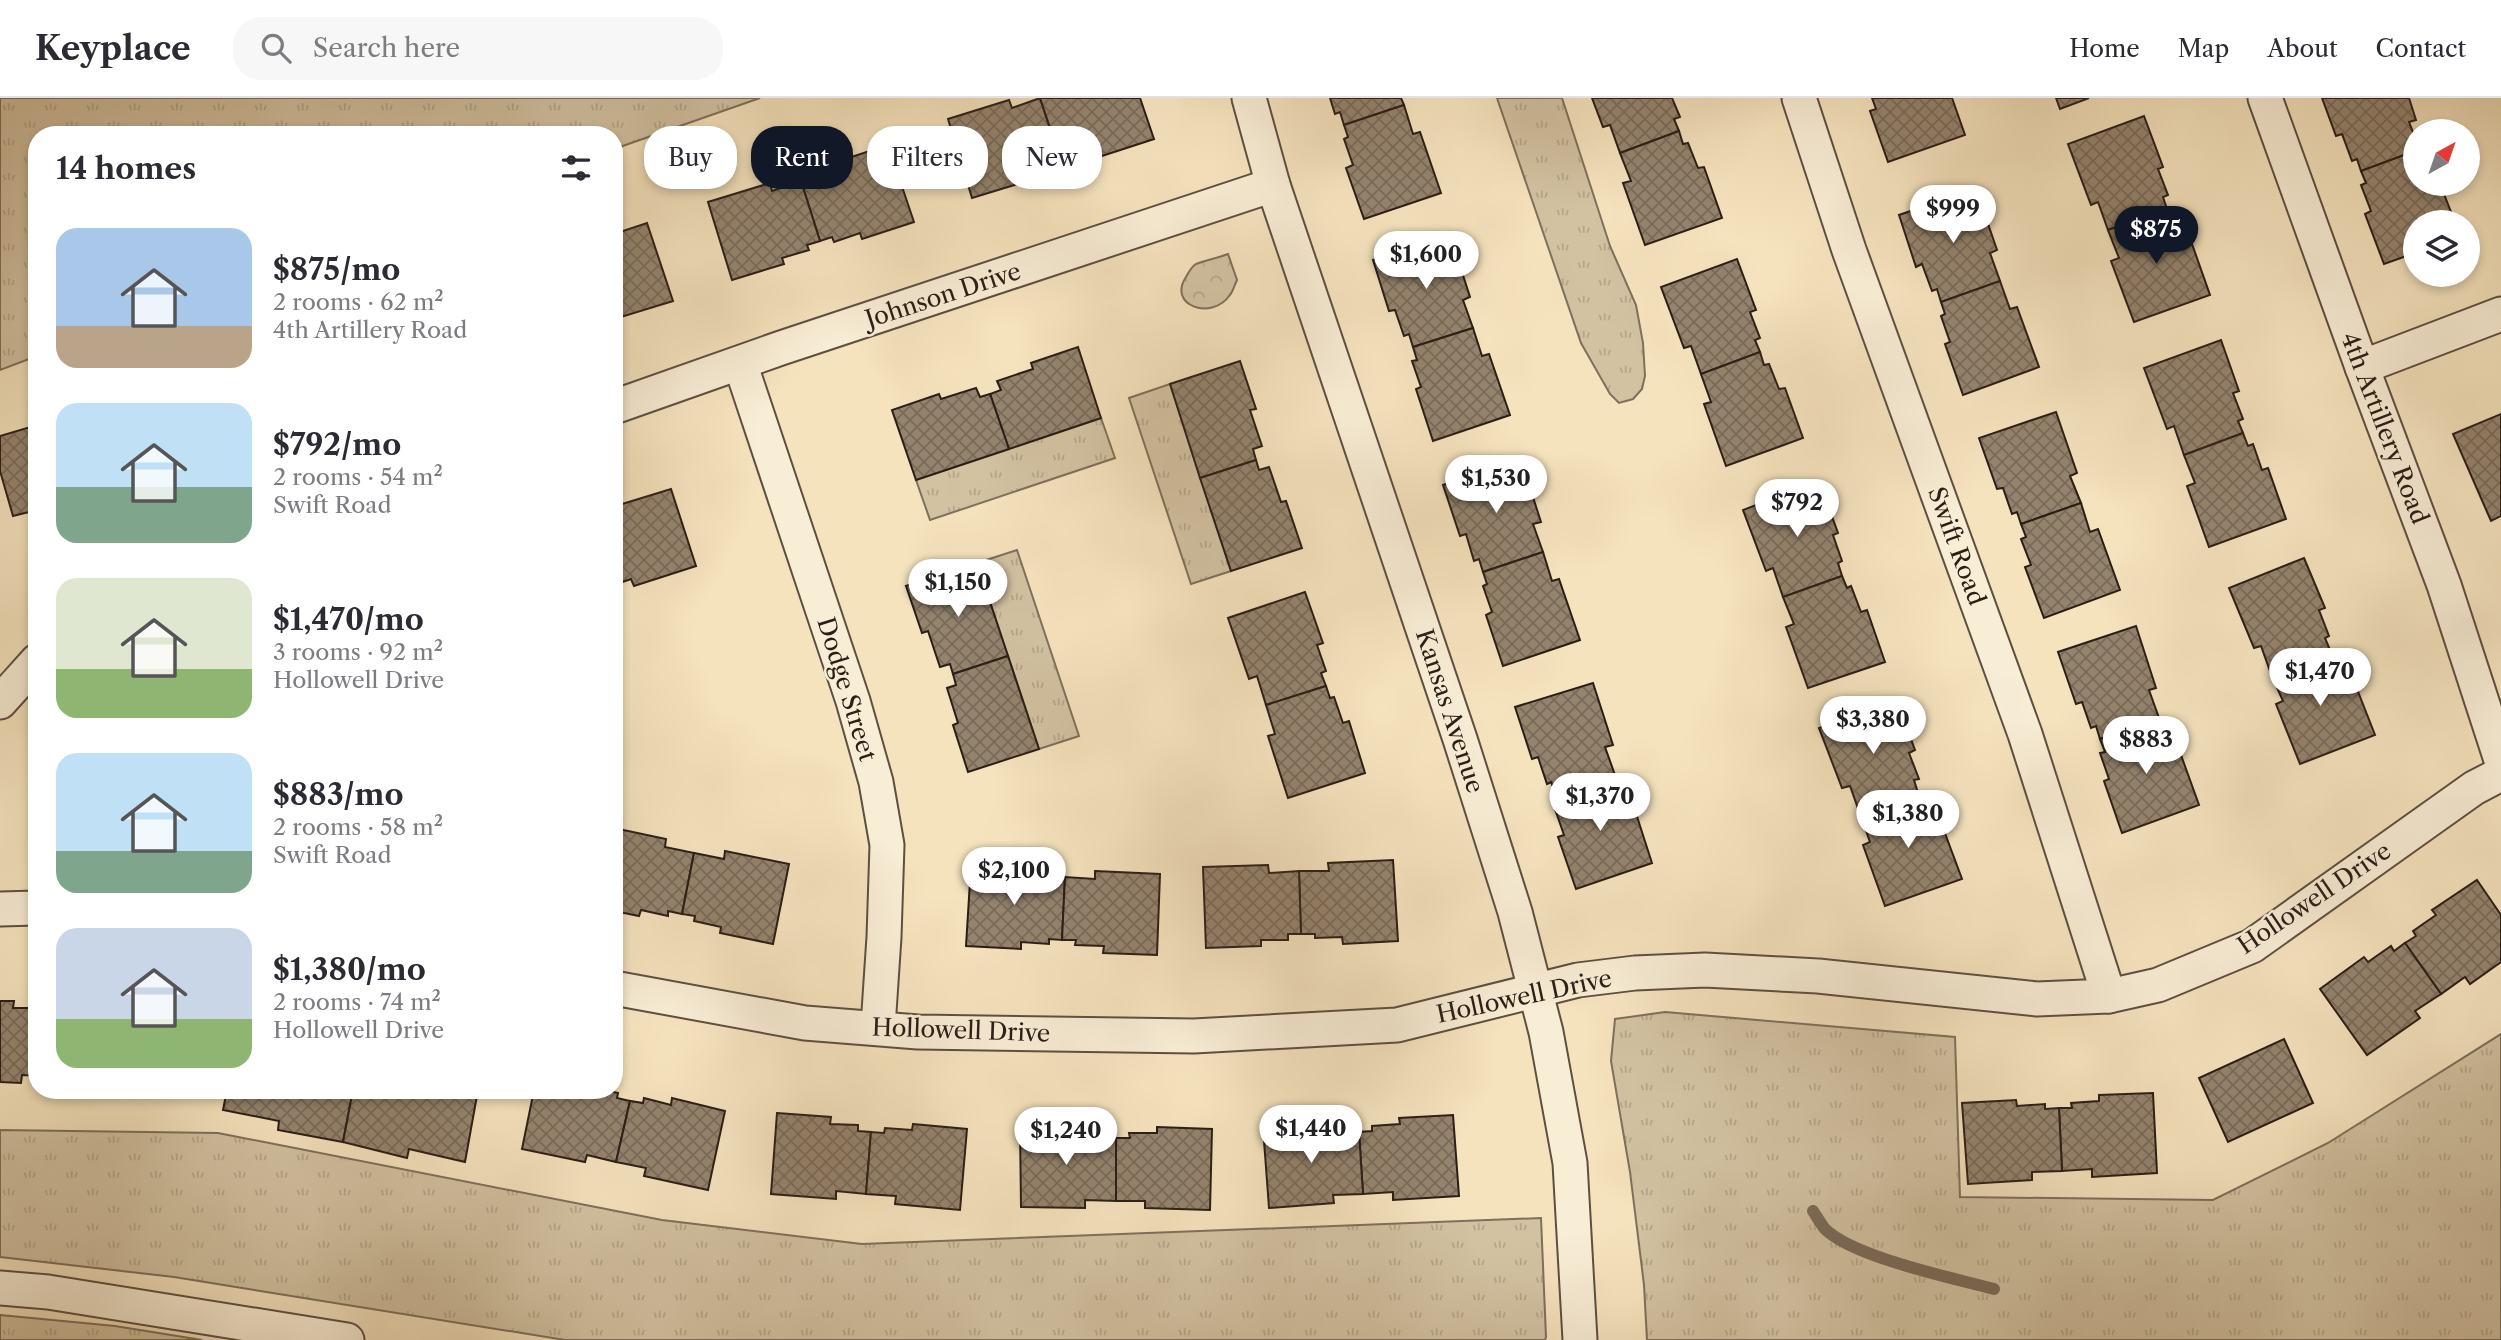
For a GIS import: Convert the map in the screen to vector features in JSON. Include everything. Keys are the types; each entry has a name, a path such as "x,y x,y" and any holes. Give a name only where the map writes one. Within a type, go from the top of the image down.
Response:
{"street":[{"name":"Kansas Avenue","path":"1249,98 1273,186 1516,912 1546,1032 1570,1163 1580,1340"},
{"name":"Swift Road","path":"1799,98 1849,250 2025,734 2109,996"},
{"name":"4th Artillery Road","path":"2265,98 2361,367 2444,585 2501,760"},
{"name":"Johnson Drive","path":"623,404 1273,186"},
{"path":"2361,367 2501,314"},
{"name":"Dodge Street","path":"740,363 853,701 876,782 887,845 878,1027"},
{"path":"0,702 28,671"},
{"name":"Hollowell Drive","path":"623,990 805,1023 918,1032 1194,1037 1397,1026 1578,980 1635,973 1705,970 1818,976 2037,999 2109,996 2158,985 2252,946 2474,788 2501,774"},
{"path":"0,909 28,908"},
{"path":"0,1288 48,1292 347,1340"}],"green space":[{"path":"0,98 760,98 680,126 644,126 644,139 623,146 623,126 28,126 28,359 0,370"},
{"path":"1497,98 1562,98 1610,246 1636,305 1643,343 1645,376 1642,389 1633,399 1619,403 1610,394 1581,343"},
{"path":"1228,254 1237,280 1230,295 1213,307 1194,307 1187,302 1182,296 1182,287 1191,268"},
{"path":"1170,384 1231,571 1191,584 1129,398"},
{"path":"1101,418 1115,458 930,520 916,480"},
{"path":"1017,550 1079,736 1039,749 977,563"},
{"path":"1665,1012 1955,1037 1960,1197 2213,1200 2328,1143 2501,1034 2501,1340 1647,1340 1644,1285 1630,1172 1611,1061 1615,1019"},
{"path":"0,1130 218,1133 662,1220 862,1244 1541,1218 1546,1337 1545,1340 565,1340 174,1277 0,1257"},
{"path":"0,1315 115,1326 202,1340 0,1340"}],"building":[{"path":"1040,98 1049,126 1002,126 1002,189 972,198 969,189 988,189 988,126 950,126 948,119 1009,100 1012,108"},
{"path":"1040,98 1140,98 1154,139 1102,156 1102,126 1049,126"},
{"path":"1330,98 1401,98 1404,105 1344,125 1340,112 1335,114"},
{"path":"1592,98 1672,98 1680,117 1674,119 1679,131 1620,153 1610,125 1603,127"},
{"path":"1872,98 1952,98 1965,135 1888,162 1870,111 1876,109"},
{"path":"2056,98 2089,98 2060,109"},
{"path":"2322,98 2409,98 2416,119 2403,119 2403,155 2361,171 2357,159 2352,161 2342,134 2336,136"},
{"path":"1404,105 1413,134 1420,132 1441,193 1364,219 1346,168 1353,165 1344,139 1348,137 1344,125"},
{"path":"2144,116 2163,167 2158,169 2168,195 2163,197 2167,209 2108,230 2098,202 2091,205 2068,144"},
{"path":"1679,131 1683,144 1688,143 1698,168 1704,167 1722,218 1645,245 1623,183 1631,181 1620,153"},
{"path":"867,152 867,189 903,189 914,222 862,239 860,233 834,242 832,237 820,241 804,189 853,189 853,156"},
{"path":"2403,155 2403,196 2445,196 2450,210 2403,210 2403,257 2384,264 2365,214 2371,211 2361,185 2366,183 2361,171"},
{"path":"751,189 772,191 804,189 820,241 807,245 809,250 782,258 784,264 732,280 708,202"},
{"path":"1976,189 1997,250 1990,253 2000,281 1941,302 1937,289 1932,291 1922,264 1916,267 1899,215"},
{"path":"2167,209 2172,221 2177,220 2186,246 2192,244 2210,295 2134,322 2111,261 2119,258 2108,230"},
{"path":"647,223 673,301 623,316 623,231"},
{"path":"1450,235 1470,297 1463,300 1473,328 1413,347 1409,334 1404,336 1395,310 1389,311 1373,260"},
{"path":"1737,259 1756,310 1750,312 1760,338 1755,340 1760,352 1701,374 1691,346 1684,348 1661,287"},
{"path":"2000,281 2010,309 2017,307 2039,367 1963,395 1945,344 1950,342 1941,316 1945,314 1941,302"},
{"path":"1473,328 1482,356 1489,354 1510,415 1433,441 1416,389 1421,387 1412,361 1417,360 1413,347"},
{"path":"2221,340 2239,391 2233,393 2243,419 2238,421 2243,433 2184,455 2174,426 2167,429 2144,368"},
{"path":"1078,347 1101,418 1009,449 990,394 1001,390 997,381 1033,369 1031,363"},
{"path":"1760,352 1764,365 1769,364 1779,389 1785,388 1803,438 1726,466 1704,404 1711,402 1701,374"},
{"path":"1240,361 1256,409 1250,410 1262,446 1253,449 1256,460 1200,478 1170,384"},
{"path":"976,388 980,397 990,394 1009,449 916,480 892,410 939,394 941,399"},
{"path":"2056,412 2077,473 2070,476 2081,503 2021,524 2017,512 2012,514 2003,488 1997,489 1979,438"},
{"path":"2501,414 2501,516 2491,521 2453,434"},
{"path":"28,428 28,512 13,516 0,471 0,436"},
{"path":"2243,433 2248,446 2253,444 2262,470 2268,468 2286,519 2209,547 2187,486 2195,483 2184,455"},
{"path":"1256,460 1259,470 1269,467 1281,502 1286,501 1302,548 1231,571 1200,478"},
{"path":"1521,460 1541,522 1533,524 1543,552 1483,572 1479,559 1474,561 1466,534 1460,536 1443,485"},
{"path":"1819,481 1838,533 1833,535 1842,561 1838,563 1842,576 1783,597 1773,568 1766,571 1743,510"},
{"path":"671,489 696,566 634,586 631,579 623,582 623,504"},
{"path":"2081,503 2090,532 2098,529 2120,590 2044,618 2025,567 2031,565 2021,539 2026,537 2021,524"},
{"path":"1543,552 1552,581 1559,579 1580,640 1503,666 1486,615 1492,612 1483,586 1487,584 1483,572"},
{"path":"2304,558 2325,608 2319,610 2329,636 2325,638 2330,650 2271,674 2261,646 2254,648 2229,588"},
{"path":"977,563 1008,656 953,674 950,664 940,667 928,631 922,633 906,586"},
{"path":"1842,576 1847,588 1851,586 1861,612 1867,610 1885,662 1808,688 1786,627 1794,624 1783,597"},
{"path":"1305,592 1323,643 1317,645 1326,671 1321,673 1326,686 1266,705 1257,676 1249,679 1228,618"},
{"path":"2136,626 2156,688 2149,690 2159,718 2100,739 2096,726 2091,728 2082,702 2076,704 2058,652"},
{"path":"2330,650 2335,663 2339,661 2350,687 2355,684 2375,735 2300,764 2276,704 2283,701 2271,674"},
{"path":"1008,656 1039,749 968,772 953,725 958,723 947,688 956,685 953,674"},
{"path":"1593,683 1613,745 1605,747 1615,775 1556,794 1551,782 1547,784 1538,757 1532,759 1515,707"},
{"path":"1326,686 1330,698 1334,697 1343,723 1349,721 1365,773 1288,798 1268,736 1275,734 1266,705"},
{"path":"1896,699 1915,750 1909,753 1919,779 1914,780 1918,793 1860,814 1850,786 1842,788 1819,728"},
{"path":"2159,718 2169,747 2177,744 2199,805 2122,833 2104,781 2109,779 2100,753 2105,752 2100,739"},
{"path":"1615,775 1624,804 1632,801 1652,863 1576,889 1558,837 1564,835 1555,809 1559,807 1556,794"},
{"path":"1918,793 1923,805 1928,804 1937,830 1943,828 1962,879 1885,906 1863,845 1870,842 1860,814"},
{"path":"623,830 666,839 665,847 694,853 682,914 668,911 668,916 641,910 639,916 623,913"},
{"path":"725,851 789,864 773,944 720,933 721,927 694,921 695,916 682,914 694,853 724,859"},
{"path":"1393,860 1398,941 1343,944 1342,937 1315,938 1315,934 1301,934 1299,871 1329,871 1328,863"},
{"path":"971,865 1036,868 1035,876 1065,877 1062,940 1049,939 1049,944 1021,942 1021,949 966,946"},
{"path":"1268,865 1269,873 1299,871 1301,934 1288,934 1288,940 1261,940 1261,946 1206,948 1203,867"},
{"path":"1095,871 1160,874 1157,955 1103,953 1104,946 1075,945 1076,940 1062,940 1065,877 1095,879"},
{"path":"2477,880 2501,915 2501,962 2470,984 2465,977 2441,994 2405,943 2416,936 2413,931 2436,915 2432,910"},
{"path":"2405,943 2441,994 2415,1011 2420,1018 2367,1055 2320,989 2364,957 2368,962 2391,946 2394,951"},
{"path":"0,1001 14,1001 13,1008 28,1008 28,1075 22,1075 21,1083 0,1082"},
{"path":"2284,1039 2313,1103 2228,1142 2199,1078"},
{"path":"2153,1093 2157,1173 2092,1177 2092,1169 2062,1171 2059,1108 2072,1108 2071,1103 2099,1101 2099,1095"},
{"path":"644,1098 671,1105 672,1098 725,1111 708,1190 644,1176 646,1168 616,1162 630,1101 643,1103"},
{"path":"225,1099 351,1099 343,1142 278,1130 279,1121 223,1110"},
{"path":"351,1099 476,1099 465,1162 409,1149 407,1158 343,1142"},
{"path":"532,1099 630,1101 616,1162 587,1155 585,1162 522,1149"},
{"path":"2016,1100 2017,1106 2045,1104 2045,1109 2059,1108 2062,1171 2032,1172 2032,1180 1968,1184 1962,1103"},
{"path":"777,1113 831,1117 830,1124 858,1125 858,1131 871,1132 866,1194 836,1191 836,1199 771,1194"},
{"path":"1453,1115 1459,1196 1393,1200 1393,1192 1363,1194 1359,1132 1372,1131 1372,1126 1400,1124 1399,1118"},
{"path":"1317,1123 1318,1129 1346,1127 1346,1133 1359,1132 1363,1194 1333,1195 1334,1203 1269,1208 1263,1127"},
{"path":"913,1124 967,1129 960,1210 895,1204 896,1196 866,1194 871,1132 884,1133 885,1128 912,1130"},
{"path":"1020,1126 1075,1126 1075,1132 1103,1133 1103,1138 1116,1138 1116,1201 1085,1200 1085,1208 1021,1207"},
{"path":"1157,1127 1212,1129 1210,1210 1145,1208 1145,1201 1116,1201 1116,1138 1130,1138 1129,1133 1157,1133"}],"waterway":[{"path":"1813,1211 1825,1229 1857,1249 1994,1289"}]}
